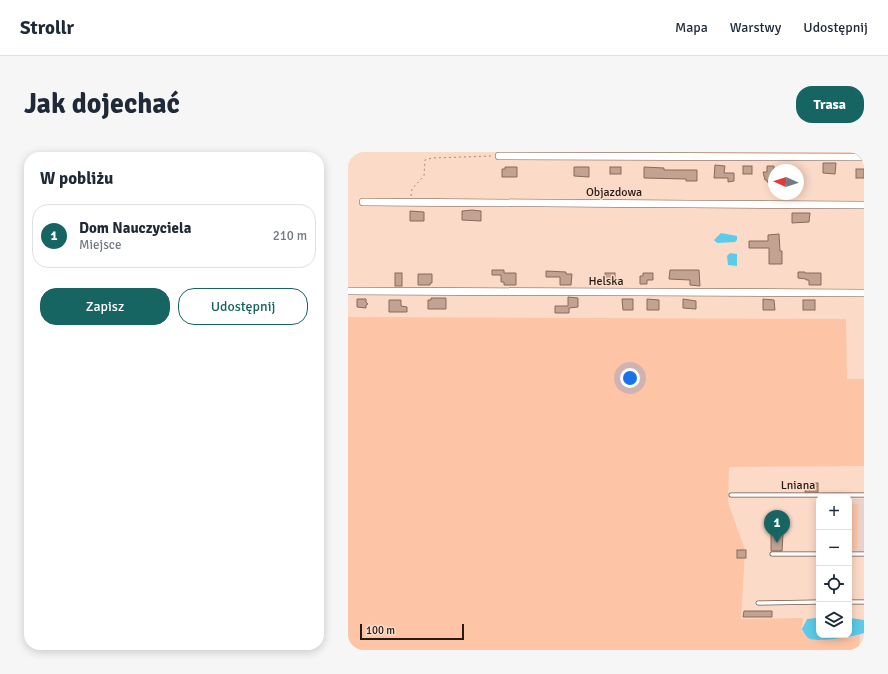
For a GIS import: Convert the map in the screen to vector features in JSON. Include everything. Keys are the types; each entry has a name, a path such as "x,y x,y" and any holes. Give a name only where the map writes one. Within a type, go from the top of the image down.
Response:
{"street":[{"path":"499,156 864,157"},
{"name":"Objazdowa","path":"363,202 864,205"},
{"name":"Helska","path":"348,291 864,293"}],"lane":[{"name":"Lniana","path":"731,495 864,495"},
{"path":"772,554 816,554"},
{"path":"852,554 864,554"},
{"path":"758,603 816,602"},
{"path":"852,602 864,602"}],"path":[{"path":"410,202 412,190 424,176 425,160 432,158 499,156"}],"shaded area":[{"path":"348,317 846,319 847,379 864,379 864,466 729,467 728,502 745,550 741,619 803,618 802,629 805,635 816,636 816,638 852,638 860,635 859,650 348,650"},
{"path":"852,499 864,499 864,551 852,551"},
{"path":"852,504 858,504 857,550 852,550"}],"water":[{"path":"721,233 737,236 737,240 735,242 717,243 714,240"},
{"path":"730,253 737,254 737,266 728,265 727,256"},
{"path":"816,618 816,638 842,638 821,640 810,639 806,636 802,629 807,619"},
{"path":"852,618 864,620 864,633 853,636"}],"building":[{"path":"823,163 836,163 835,174 823,173"},
{"path":"715,165 725,166 724,173 734,173 734,181 728,182 728,178 714,178"},
{"path":"743,166 752,166 752,174 743,174"},
{"path":"768,166 768,182 765,180 763,172 767,172"},
{"path":"505,167 517,167 517,177 502,177 502,169 505,169"},
{"path":"574,167 589,167 589,177 574,176"},
{"path":"610,167 621,167 621,174 610,174"},
{"path":"644,167 664,168 664,170 697,170 697,181 686,181 686,179 644,178"},
{"path":"856,169 864,169 864,178 856,178"},
{"path":"410,211 424,212 424,221 410,221"},
{"path":"462,211 481,211 481,221 462,220"},
{"path":"792,213 810,213 809,222 792,223"},
{"path":"779,234 780,251 782,251 782,264 769,264 769,248 749,248 749,241 768,241 768,235"},
{"path":"492,270 504,270 504,273 516,273 516,285 504,285 504,282 501,282 501,275 492,275"},
{"path":"670,270 699,270 700,286 690,285 690,280 669,279"},
{"path":"546,271 566,272 566,274 572,274 571,285 560,285 560,277 546,277"},
{"path":"798,272 821,273 821,285 809,285 809,280 798,278"},
{"path":"395,273 402,273 402,286 395,286"},
{"path":"605,273 615,273 615,284 605,284"},
{"path":"643,273 653,273 653,280 647,280 647,284 640,284 640,276 643,276"},
{"path":"418,274 432,274 432,283 430,283 430,285 418,285"},
{"path":"568,297 578,298 578,307 569,308 569,313 555,313 555,306 568,306"},
{"path":"431,298 446,298 446,309 428,309 428,300 431,300"},
{"path":"357,299 366,299 368,304 366,305 366,308 357,307"},
{"path":"622,299 633,299 633,310 623,310"},
{"path":"647,299 659,300 659,310 647,310"},
{"path":"683,299 696,301 696,309 683,308"},
{"path":"763,299 774,300 775,310 763,310"},
{"path":"389,300 401,300 401,306 407,307 407,312 389,312"},
{"path":"803,300 815,300 815,310 803,310"},
{"path":"805,483 818,483 818,492 805,492"},
{"path":"771,534 783,534 782,551 771,551"},
{"path":"737,550 746,550 746,558 737,558"},
{"path":"744,611 772,611 772,617 743,617"}],"place":[{"name":"Dom Nauczyciela","path":"777,543"}]}
